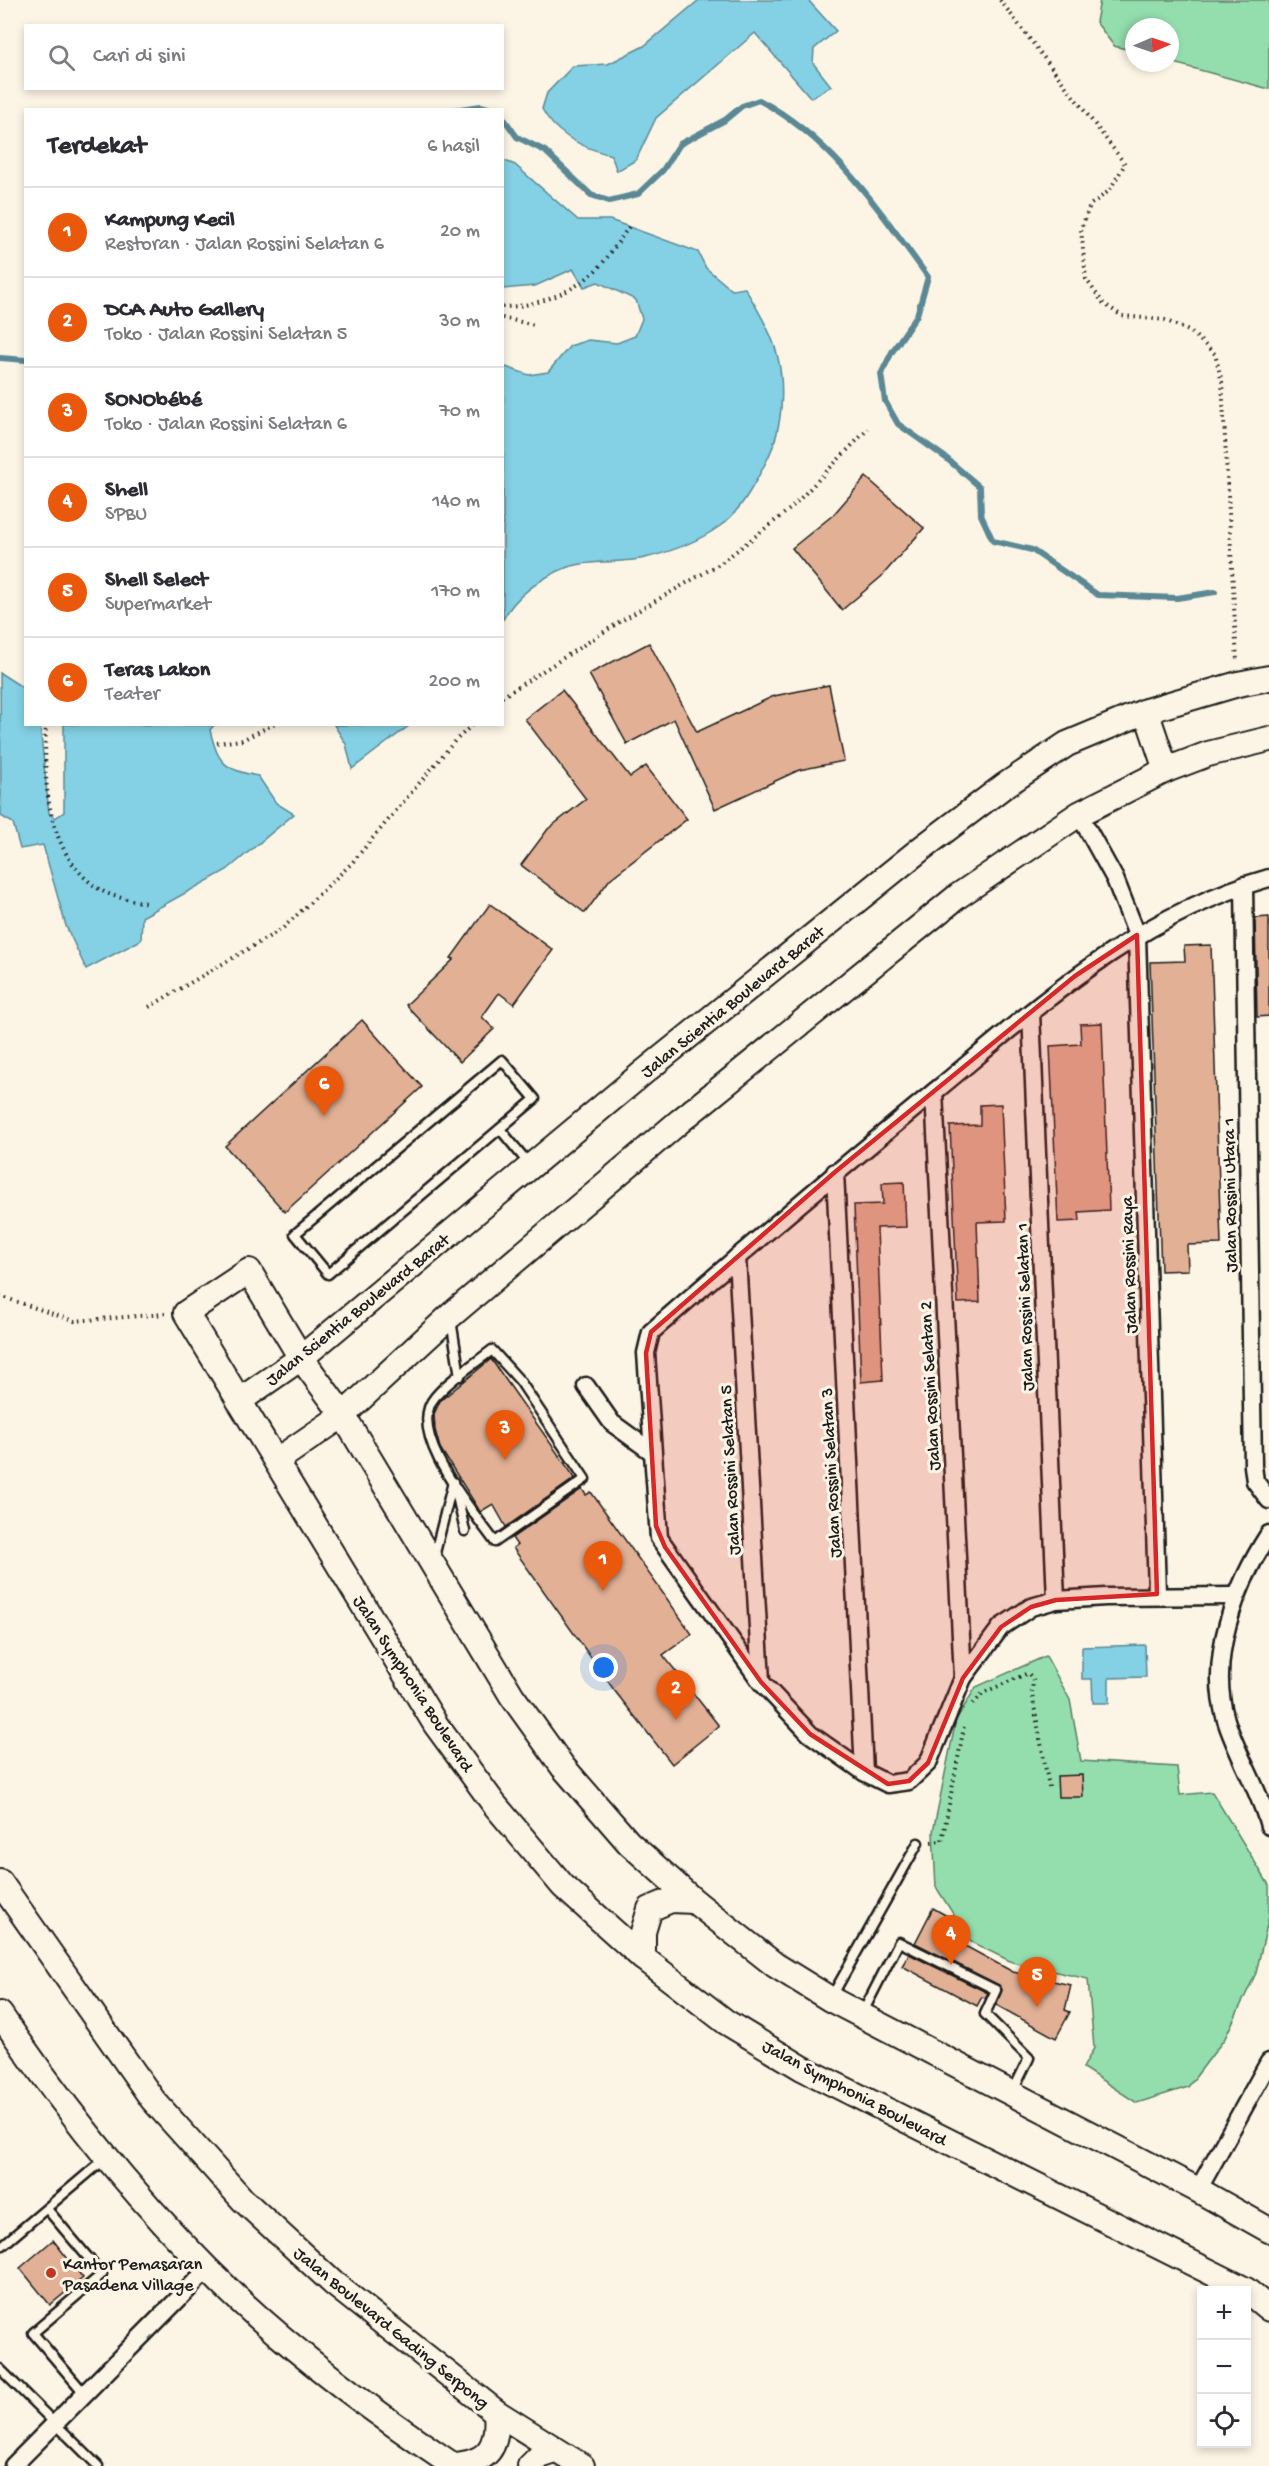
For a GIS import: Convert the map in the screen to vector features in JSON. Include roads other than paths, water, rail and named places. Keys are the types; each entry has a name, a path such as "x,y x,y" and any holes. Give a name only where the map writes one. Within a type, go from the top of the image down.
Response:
{"street":[{"name":"Jalan Scientia Boulevard Barat","path":"240,1401 301,1358 922,848 1004,786 1067,744 1146,711 1238,684 1269,678"},
{"path":"1146,711 1166,770"},
{"path":"276,1461 344,1415 450,1316 680,1121 958,896 1079,814 1166,770 1208,754 1269,739"},
{"name":"Jalan Rossini Raya","path":"1079,814 1115,879 1137,935 1157,1594"},
{"path":"1235,1596 1157,1594 1056,1600 1031,1607 1001,1627 963,1678 928,1763 909,1781 888,1784 864,1772 810,1734 761,1682 658,1538 646,1353 651,1332 736,1257 835,1172 1075,976 1137,935 1191,905 1269,878"},
{"name":"Jalan Rossini Utara 1","path":"1244,885 1253,1466 1255,1481 1269,1500"},
{"name":"Jalan Rossini Selatan 1","path":"1031,1012 1056,1600"},
{"name":"Jalan Rossini Selatan 2","path":"934,1092 963,1678"},
{"name":"Jalan Rossini Selatan 3","path":"835,1172 864,1772"},
{"name":"Jalan Rossini Selatan 5","path":"736,1257 761,1682"},
{"name":"Jalan Symphonia Boulevard","path":"301,1358 249,1271 186,1313 436,1725 494,1804 563,1886 643,1958 726,2022 802,2068 1246,2290 1269,2308"},
{"path":"301,1358 344,1415 513,1696 563,1767 629,1843 694,1901 775,1965 830,2000 1198,2190 1269,2230"},
{"path":"586,1386 612,1423 652,1452"},
{"path":"1268,1821 1226,1719 1222,1668 1225,1637 1235,1596 1269,1534"},
{"name":"Jalan Boulevard Gading Serpong","path":"2,1889 153,2100 243,2200 333,2283 496,2412 582,2466"},
{"path":"643,1958 643,1932 650,1909 671,1900 694,1901"},
{"path":"0,2014 28,2055 108,2156 208,2269 237,2298 341,2385 453,2466 470,2464 483,2458 492,2446 497,2430 496,2412"},
{"path":"1198,2190 1269,2062"},
{"path":"13,2466 208,2269"},
{"path":"530,2466 540,2456 555,2451"}],"lane":[{"path":"502,1060 535,1099 500,1129 328,1274 295,1234 502,1060"},
{"path":"500,1129 532,1166"},
{"path":"450,1316 459,1376"},
{"path":"492,1350 520,1381 585,1479 495,1542 434,1452 426,1429 426,1413 434,1398 459,1376 492,1350"},
{"path":"453,1482 465,1531"},
{"path":"432,1562 453,1482"},
{"path":"830,2000 918,1843"},
{"path":"861,2015 899,1942 996,1990 985,2014 1029,2058 1012,2094"},
{"path":"3,2246 108,2156"},
{"path":"47,2209 102,2274 33,2333 85,2394"},
{"path":"0,2369 98,2466"}],"water":[{"path":"699,0 808,0 836,31 814,49 813,63 831,86 811,98 755,33 656,118 636,160 617,171 611,155 580,144 554,126 542,109 547,93 573,66 608,64 644,46"},
{"path":"504,160 515,165 578,220 610,220 698,252 706,268 732,290 745,288 776,349 780,370 781,408 777,433 769,456 748,494 728,520 703,536 664,553 636,560 597,562 568,567 540,581 522,595 504,618 504,366 529,375 548,372 570,346 588,340 617,343 635,336 642,319 636,300 598,282 584,287 573,269 535,286 504,289"},
{"path":"0,673 24,688 24,726 40,726 49,813 55,818 64,812 64,726 213,726 210,730 213,741 224,763 237,771 258,776 276,803 294,814 227,870 142,917 141,940 86,969 66,926 43,845 20,849 13,823 1,816"},
{"path":"335,726 409,726 352,769 346,744"},
{"path":"1145,1645 1146,1677 1109,1678 1109,1703 1093,1703 1092,1679 1082,1679 1082,1647"}],"waterway":[{"path":"504,119 517,137 545,151 591,195 609,201 638,194 663,170 680,144 725,120 742,106 759,100 786,116 810,135 853,178 928,277 917,315 892,352 881,374 885,401 898,424 946,458 980,487 981,515 993,541 1032,550 1098,595 1177,598 1215,592"},
{"path":"467,108 481,106 488,108"},
{"path":"0,358 24,360"}],"place":[{"name":"Teras Lakon","path":"324,1116"},
{"name":"SONObébé","path":"505,1460"},
{"name":"Kampung Kecil","path":"603,1591"},
{"name":"DCA Auto Gallery","path":"676,1720"},
{"name":"Shell","path":"951,1965"},
{"name":"Shell Select","path":"1037,2007"},
{"name":"Kantor Pemasaran Pasadena Village","path":"51,2273"}]}
